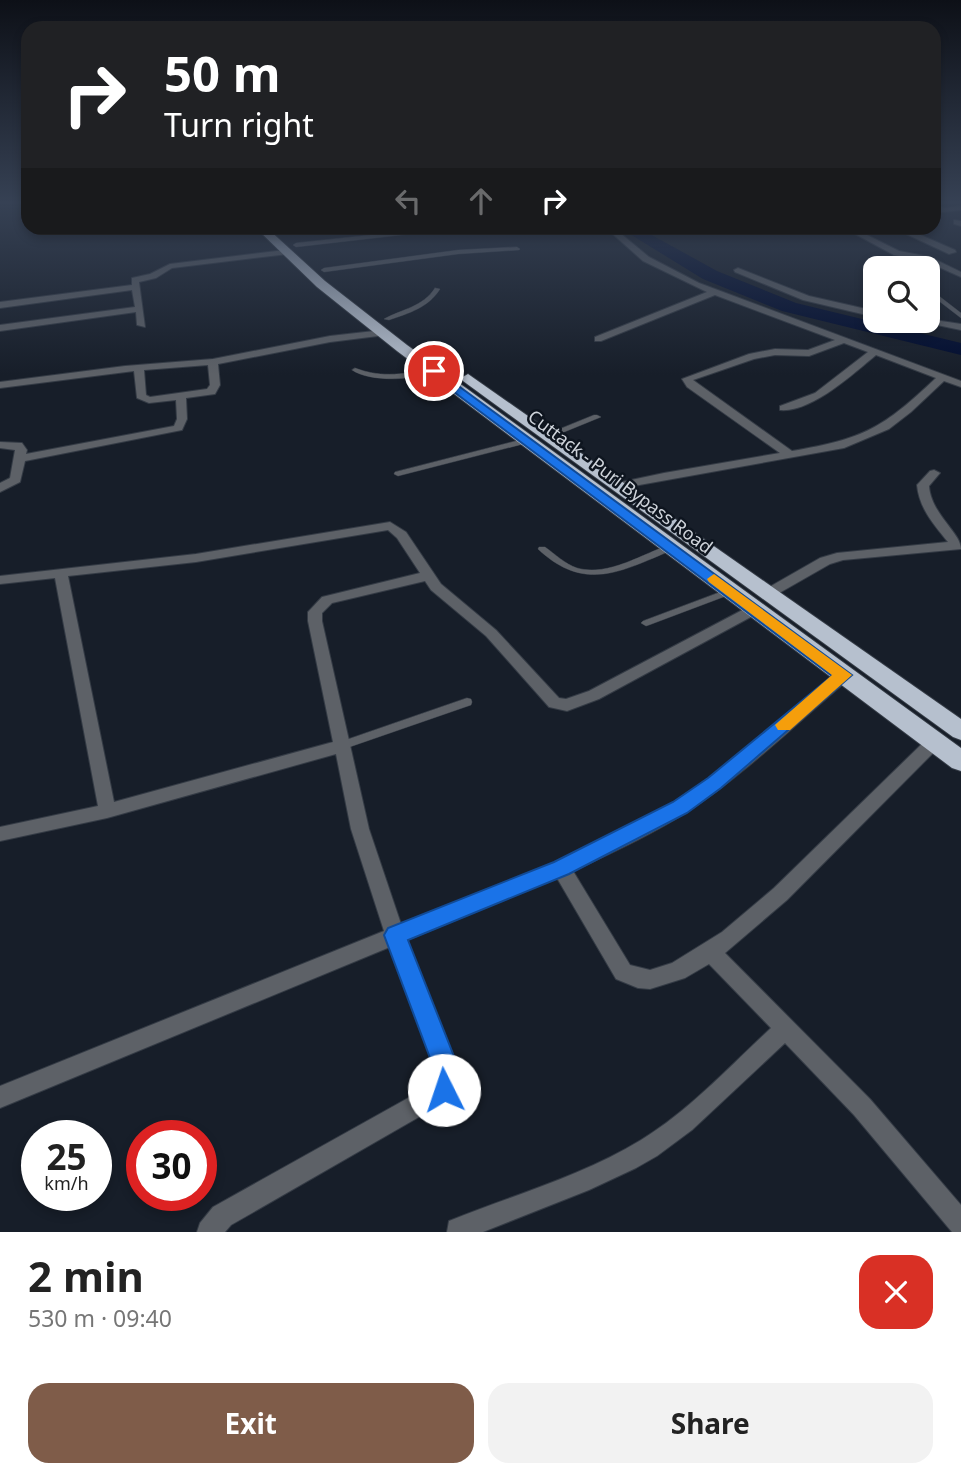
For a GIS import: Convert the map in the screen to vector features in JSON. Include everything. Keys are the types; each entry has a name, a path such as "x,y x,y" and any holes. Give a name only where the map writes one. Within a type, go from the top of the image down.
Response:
{"highway":[{"name":"Cuttack - Puri Bypass Road","path":"305,259 385,326 549,435 961,732"},
{"name":"Cuttack - Puri Bypass Road","path":"308,259 324,270 434,371 961,761"}],"street":[{"path":"142,325 135,280 153,276 170,266 214,259"},
{"path":"645,259 715,292 961,384"},
{"path":"940,266 961,275"},
{"path":"738,270 806,298 863,311"},
{"path":"0,305 135,287"},
{"path":"598,339 715,292"},
{"path":"0,328 139,309"},
{"path":"940,324 961,327"},
{"path":"0,386 139,368 213,362 385,326"},
{"path":"791,455 691,385 687,379 752,356 775,352 809,353 842,341"},
{"path":"785,408 819,396 874,352"},
{"path":"139,368 142,398 149,400 214,390 213,362"},
{"path":"621,486 869,438 888,428 943,377"},
{"path":"19,459 178,428 182,419 181,396"},
{"path":"0,445 18,445 19,459 16,480 0,488"},
{"path":"934,472 923,485 923,494 927,505 959,545"},
{"path":"0,580 196,558 390,526 402,535 436,587 491,633 554,703 567,705 594,695 755,608"},
{"path":"769,593 825,561 842,556 959,545"},
{"path":"61,574 73,639 92,716 107,811"},
{"path":"209,1232 222,1216 444,1090 448,1074 395,935 360,829 315,612 319,605 341,596 427,576"},
{"path":"0,1097 561,868 680,808 715,783 844,675"},
{"path":"561,868 623,972 640,980 674,972 710,951 783,892 934,741"},
{"path":"0,834 107,811 341,746"},
{"path":"710,951 862,1107 961,1224"},
{"path":"458,1230 612,1167 649,1147 681,1124 785,1029"}],"lane":[{"path":"324,270 402,259"},
{"path":"385,326 427,302 437,289"},
{"path":"940,299 961,316"},
{"path":"355,370 364,374 388,376 434,371"},
{"path":"549,435 597,417"},
{"path":"398,474 528,440"},
{"path":"542,549 568,567 593,571 635,561 672,547"},
{"path":"646,623 732,591"},
{"path":"341,746 467,702"}],"waterway":[{"path":"683,259 710,275 789,307 961,349"}],"slow traffic":[{"path":"714,579 844,675 784,725"}],"route":[{"path":"434,371 844,675 715,783 680,808 561,868 395,935 448,1074 444,1090"}]}
